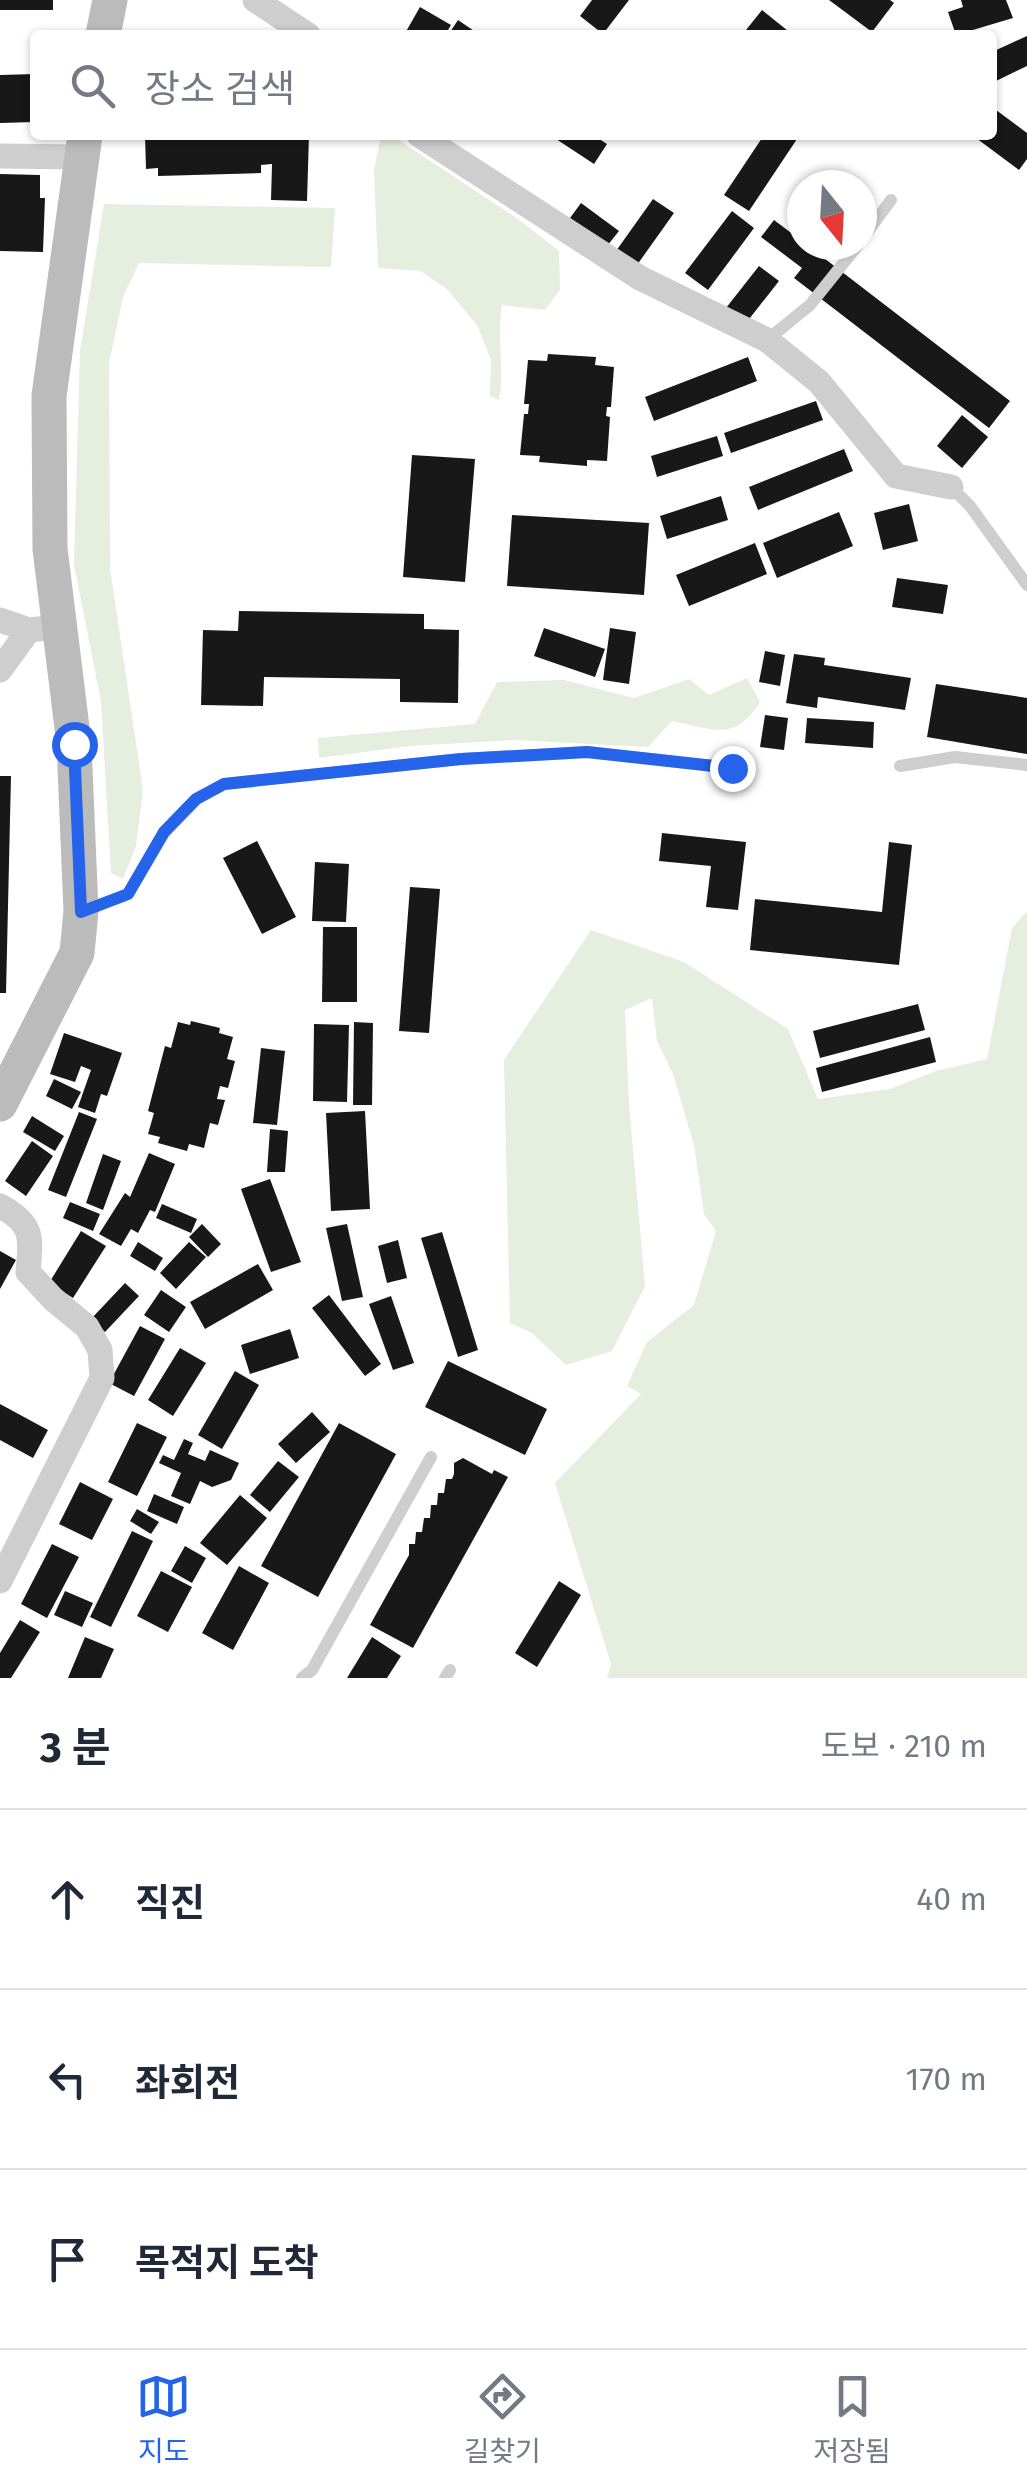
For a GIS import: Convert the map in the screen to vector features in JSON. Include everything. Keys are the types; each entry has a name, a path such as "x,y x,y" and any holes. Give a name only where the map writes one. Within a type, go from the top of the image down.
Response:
{"main road":[{"path":"104,30 110,0"},
{"path":"0,1104 77,953 81,912 74,744 43,628 50,548 49,396 83,146"}],"street":[{"path":"255,0 300,30"},
{"path":"427,140 640,278 767,340 818,382 896,476 950,487"},
{"path":"0,156 83,146"},
{"path":"0,620 43,628"},
{"path":"0,670 43,628"},
{"path":"0,1206 16,1214 31,1235 28,1272 87,1327 100,1350 102,1378 0,1580"}],"lane":[{"path":"877,219 891,200"},
{"path":"767,340 810,305 846,260"},
{"path":"950,487 970,506 1027,585"},
{"path":"81,912 128,894 164,832 196,799 224,784 461,759 587,752 732,768"},
{"path":"900,766 955,757 1027,765"},
{"path":"308,1675 432,1456"}],"green space":[{"path":"380,140 399,140 559,251 560,290 545,310 502,305 499,400 490,396 491,360 477,325 447,289 420,271 378,268 374,170"},
{"path":"104,204 335,208 331,267 139,263 123,297 109,363 110,568 143,790 136,846 123,879 111,873 101,701 74,565 80,351"},
{"path":"747,678 760,702 741,723 722,730 672,721 648,747 514,740 410,746 319,758 318,738 475,724 497,682 564,680 634,698 689,679 709,695"},
{"path":"1027,911 1027,1678 607,1678 611,1664 555,1483 641,1394 627,1386 647,1342 694,1305 716,1231 704,1214 694,1145 673,1074 657,1041 652,998 625,1010 645,1286 612,1351 566,1365 532,1333 510,1323 504,1060 591,930 684,962 788,1029 818,1099 890,1089 936,1071 987,1059 1012,928"}],"building":[{"path":"0,0 53,0 53,10 0,10"},
{"path":"592,0 629,0 606,30 598,30 580,16"},
{"path":"829,0 894,3 874,30"},
{"path":"961,0 1006,0 1013,18 973,30 954,30 948,12 963,7"},
{"path":"420,7 451,25 448,30 407,30"},
{"path":"762,10 787,30 746,30"},
{"path":"458,20 473,30 451,30"},
{"path":"1027,36 1027,66 997,81 997,50"},
{"path":"30,74 30,122 0,123 0,75"},
{"path":"997,111 1027,133 1027,159 1019,170 979,140 997,140"},
{"path":"145,140 309,140 307,201 271,200 272,164 261,165 261,173 158,176 158,168 146,169"},
{"path":"558,140 601,140 607,144 594,164"},
{"path":"761,140 796,140 749,211 724,195"},
{"path":"0,174 40,175 40,198 45,198 43,252 0,251"},
{"path":"653,199 674,213 637,265 616,251"},
{"path":"581,203 619,231 607,246 570,218"},
{"path":"732,211 754,228 708,290 685,273"},
{"path":"774,220 787,230 787,257 761,237"},
{"path":"791,260 827,260 1010,401 989,428 794,278 802,268"},
{"path":"759,266 779,281 746,323 726,308"},
{"path":"548,354 596,357 595,365 614,367 611,407 607,407 606,416 610,417 607,461 587,460 587,466 539,462 540,456 520,455 524,414 528,414 529,404 524,404 528,360 547,361"},
{"path":"748,357 757,381 654,421 645,397"},
{"path":"816,401 823,420 731,453 724,433"},
{"path":"962,415 988,437 962,468 937,446"},
{"path":"717,436 723,456 657,477 651,456"},
{"path":"844,449 853,471 758,510 749,487"},
{"path":"412,455 475,459 465,582 403,577"},
{"path":"721,496 728,520 667,539 660,516"},
{"path":"909,504 918,541 883,550 874,513"},
{"path":"839,512 853,546 777,578 763,543"},
{"path":"512,515 649,523 644,595 507,586"},
{"path":"755,543 767,574 689,606 676,575"},
{"path":"897,578 948,585 943,614 892,607"},
{"path":"239,611 424,614 424,629 459,630 458,703 400,702 400,679 264,677 263,706 201,705 203,630 238,631"},
{"path":"544,628 605,649 595,677 534,656"},
{"path":"610,628 636,632 629,684 603,680"},
{"path":"765,651 785,655 780,686 759,682"},
{"path":"794,654 825,658 824,665 911,678 905,710 818,697 817,708 786,703"},
{"path":"936,684 1027,698 1027,754 927,737"},
{"path":"765,715 788,718 784,750 760,747"},
{"path":"807,718 874,722 873,748 805,743"},
{"path":"0,776 11,776 6,993 0,993"},
{"path":"662,833 746,842 738,910 706,907 711,866 659,861"},
{"path":"257,841 296,917 262,934 223,858"},
{"path":"889,842 912,845 899,965 750,950 755,899 882,912"},
{"path":"315,862 349,864 346,922 312,921"},
{"path":"410,887 440,889 429,1033 399,1031"},
{"path":"323,927 357,927 357,1002 322,1002"},
{"path":"918,1004 925,1030 820,1058 813,1031"},
{"path":"191,1021 220,1028 219,1033 233,1037 227,1059 235,1061 228,1088 220,1086 217,1099 225,1100 218,1125 210,1123 204,1148 189,1144 187,1151 158,1143 160,1137 148,1134 154,1113 148,1111 165,1046 171,1048 178,1022 190,1025"},
{"path":"354,1022 373,1023 372,1105 353,1105"},
{"path":"314,1024 349,1025 347,1102 313,1101"},
{"path":"64,1033 122,1053 107,1096 101,1094 95,1113 78,1107 91,1070 81,1066 75,1082 50,1074"},
{"path":"930,1037 936,1062 822,1092 816,1068"},
{"path":"261,1048 285,1051 277,1125 253,1123"},
{"path":"54,1079 81,1092 72,1109 46,1096"},
{"path":"365,1111 370,1209 331,1211 326,1113"},
{"path":"79,1112 97,1119 66,1197 48,1190"},
{"path":"32,1116 64,1136 55,1151 23,1132"},
{"path":"270,1129 288,1131 285,1172 267,1172"},
{"path":"32,1141 53,1156 26,1196 5,1181"},
{"path":"149,1153 175,1164 155,1212 150,1210 138,1233 131,1229 121,1246 99,1234 125,1193 130,1197"},
{"path":"103,1154 121,1161 103,1210 86,1203"},
{"path":"270,1179 301,1262 271,1272 241,1189"},
{"path":"70,1202 100,1214 93,1231 63,1218"},
{"path":"162,1204 197,1219 191,1233 156,1218"},
{"path":"202,1224 221,1244 208,1257 189,1237"},
{"path":"347,1224 363,1297 342,1301 326,1228"},
{"path":"81,1231 106,1246 73,1298 49,1283"},
{"path":"442,1232 478,1350 458,1357 421,1238"},
{"path":"398,1240 407,1278 387,1283 378,1246"},
{"path":"138,1242 163,1258 155,1271 130,1256"},
{"path":"189,1242 206,1257 176,1289 160,1273"},
{"path":"0,1251 16,1260 0,1289"},
{"path":"258,1264 273,1290 205,1329 190,1302"},
{"path":"125,1283 139,1296 105,1332 91,1319"},
{"path":"161,1290 186,1307 169,1332 144,1315"},
{"path":"329,1295 381,1364 365,1376 312,1308"},
{"path":"391,1296 414,1363 393,1370 369,1304"},
{"path":"140,1326 165,1339 134,1396 109,1383"},
{"path":"290,1329 299,1358 250,1374 241,1345"},
{"path":"180,1348 206,1363 173,1416 148,1400"},
{"path":"448,1361 547,1409 525,1455 425,1407"},
{"path":"235,1371 259,1385 222,1449 198,1435"},
{"path":"0,1404 48,1430 33,1458 0,1440"},
{"path":"312,1412 330,1432 296,1463 278,1444"},
{"path":"137,1423 167,1437 137,1496 108,1482"},
{"path":"339,1423 396,1454 318,1597 261,1566"},
{"path":"184,1439 193,1443 188,1454 205,1461 210,1450 239,1463 231,1480 212,1487 200,1481 190,1504 171,1496 181,1473 159,1463 163,1455 174,1460"},
{"path":"463,1458 492,1474 494,1470 508,1477 413,1648 370,1625 409,1555 409,1544 415,1544 416,1532 422,1532 424,1518 430,1518 431,1505 437,1505 438,1493 444,1493 446,1479 452,1479 454,1463"},
{"path":"278,1461 299,1477 270,1512 250,1495"},
{"path":"80,1482 113,1499 92,1540 59,1524"},
{"path":"154,1494 184,1507 177,1524 147,1511"},
{"path":"240,1495 267,1518 227,1565 200,1543"},
{"path":"137,1509 159,1522 151,1534 130,1521"},
{"path":"132,1531 153,1541 111,1627 90,1617"},
{"path":"52,1544 79,1557 47,1618 21,1604"},
{"path":"185,1546 206,1558 192,1583 171,1571"},
{"path":"239,1566 269,1583 233,1650 202,1633"},
{"path":"161,1571 192,1587 168,1632 137,1616"},
{"path":"559,1581 581,1595 537,1667 515,1653"},
{"path":"65,1591 93,1603 82,1627 54,1615"},
{"path":"20,1620 40,1632 11,1678 0,1678 0,1653"},
{"path":"85,1637 114,1649 101,1678 68,1678"},
{"path":"372,1637 401,1656 387,1678 347,1678"}],"route":[{"path":"74,744 81,912 128,894 164,832 196,799 224,784 461,759 587,752 732,768"}]}
